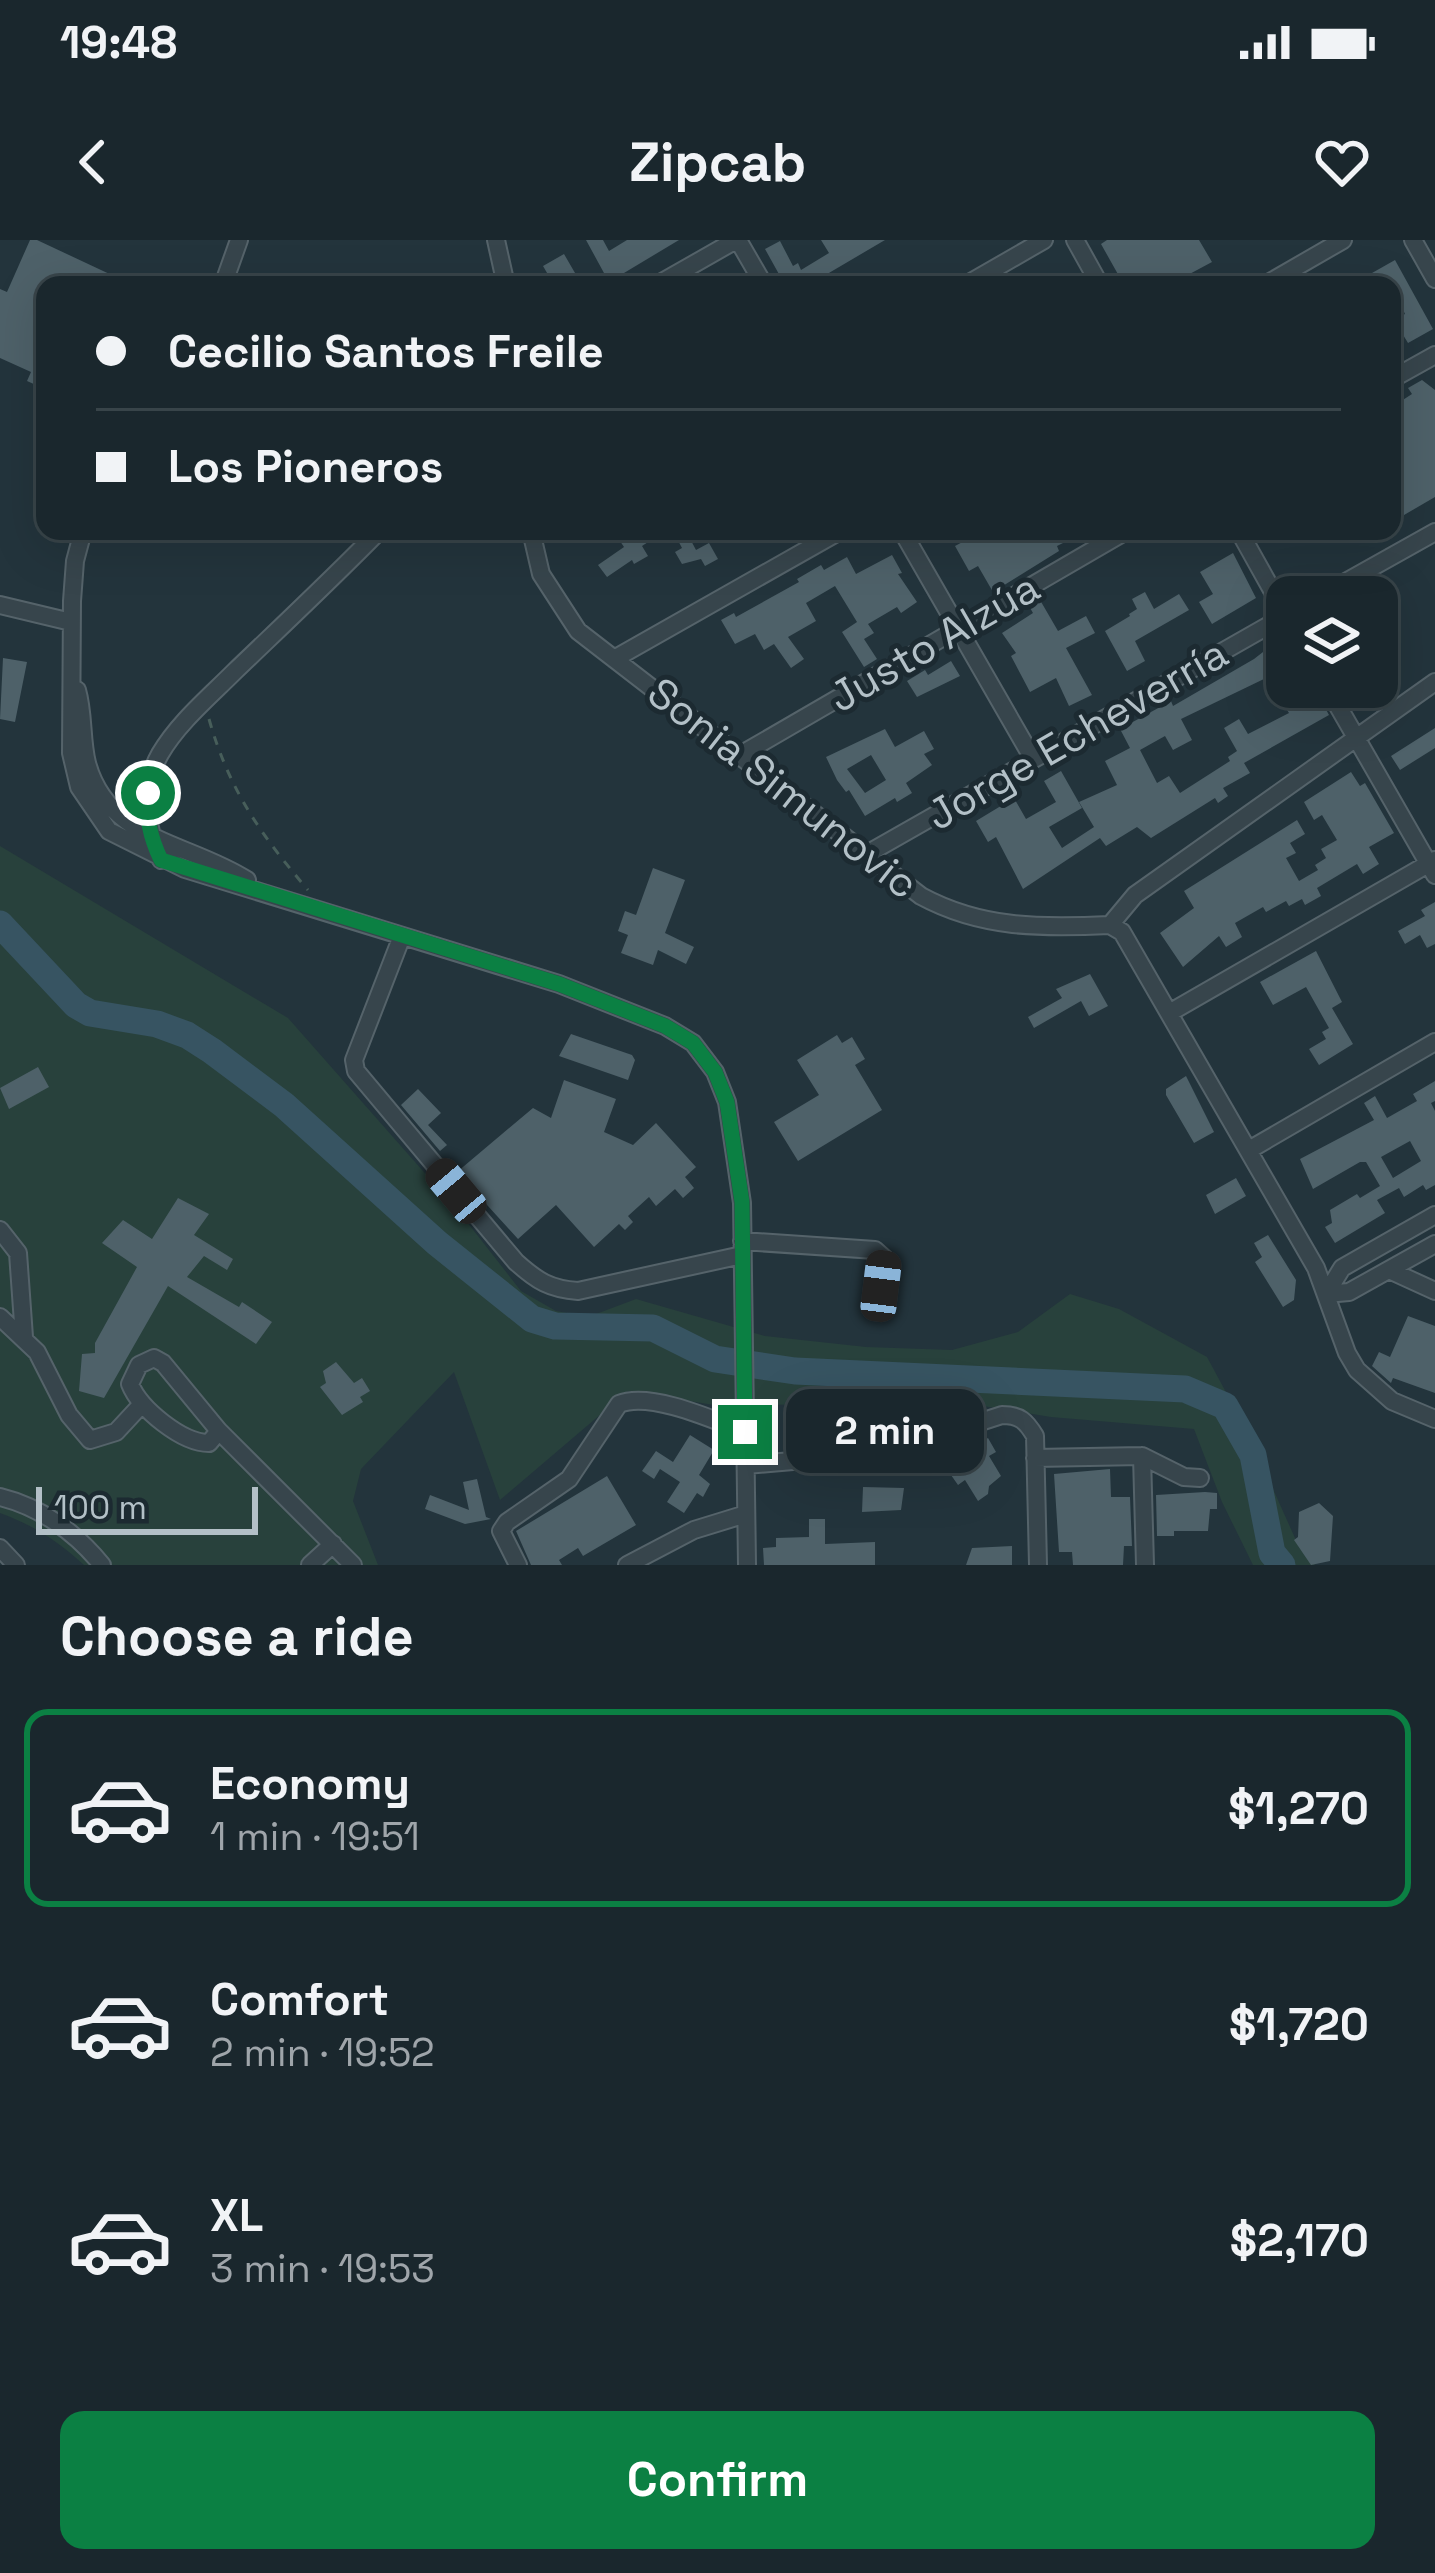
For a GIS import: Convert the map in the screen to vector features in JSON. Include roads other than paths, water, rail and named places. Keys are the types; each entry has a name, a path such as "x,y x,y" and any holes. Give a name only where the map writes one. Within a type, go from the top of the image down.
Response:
{"street":[{"path":"226,276 239,240"},
{"path":"496,240 504,276"},
{"path":"673,276 737,240 759,276"},
{"path":"982,276 1044,240"},
{"path":"1075,240 1095,276"},
{"path":"1281,276 1343,240"},
{"path":"1413,240 1435,279"},
{"path":"1401,374 1435,355"},
{"path":"1356,576 1435,532"},
{"path":"81,540 71,622 69,722 79,788 109,831 161,860 559,984 665,1026 693,1043 715,1072 727,1102 742,1202 747,1565"},
{"path":"161,860 146,814 159,755 204,702 370,540"},
{"name":"Sonia Simunovic","path":"533,540 541,574 578,631 921,896 965,917 1029,926 1110,925"},
{"path":"614,659 824,540"},
{"path":"907,540 1032,757"},
{"name":"Justo Alzúa","path":"742,754 1110,540"},
{"path":"1244,540 1266,579"},
{"path":"0,605 71,622"},
{"name":"Jorge Echeverría","path":"867,854 1266,628"},
{"path":"73,677 82,707 86,761 113,809 151,838 242,876 258,889"},
{"path":"1435,682 1135,895 1110,925 1122,932 1171,1012 1316,1268 1347,1353 1358,1370 1392,1401 1435,1419"},
{"path":"1171,1012 1433,866 1339,708"},
{"path":"402,936 354,1060 356,1071 538,1282 578,1291 742,1248 875,1250 884,1258 881,1286"},
{"path":"1250,1150 1435,1042"},
{"path":"1326,1294 1342,1268 1435,1215"},
{"path":"0,1230 18,1252 24,1336"},
{"path":"1326,1294 1349,1292 1435,1244"},
{"path":"1389,1270 1435,1291"},
{"path":"0,1317 37,1352 80,1432 90,1440 116,1432 142,1404"},
{"path":"219,1431 209,1443 193,1443 142,1404 130,1384 139,1366 154,1358 163,1363 219,1431 353,1565"},
{"path":"518,1565 501,1531 569,1479 619,1404 640,1400 699,1414 745,1432"},
{"path":"746,1465 885,1453 1002,1415 1016,1415 1035,1436 1038,1565"},
{"path":"1035,1458 1142,1456 1184,1477 1200,1478"},
{"path":"1142,1456 1145,1565"},
{"path":"0,1497 72,1532 102,1565"},
{"path":"627,1565 694,1529 746,1514"},
{"path":"310,1565 333,1544"},
{"path":"0,1548 16,1565"}],"waterway":[{"path":"0,924 76,1005 90,1013 157,1024 212,1051 284,1105 437,1243 532,1319 555,1326 653,1328 715,1359 795,1371 1185,1389 1225,1406 1253,1455 1272,1553 1282,1565"}]}
